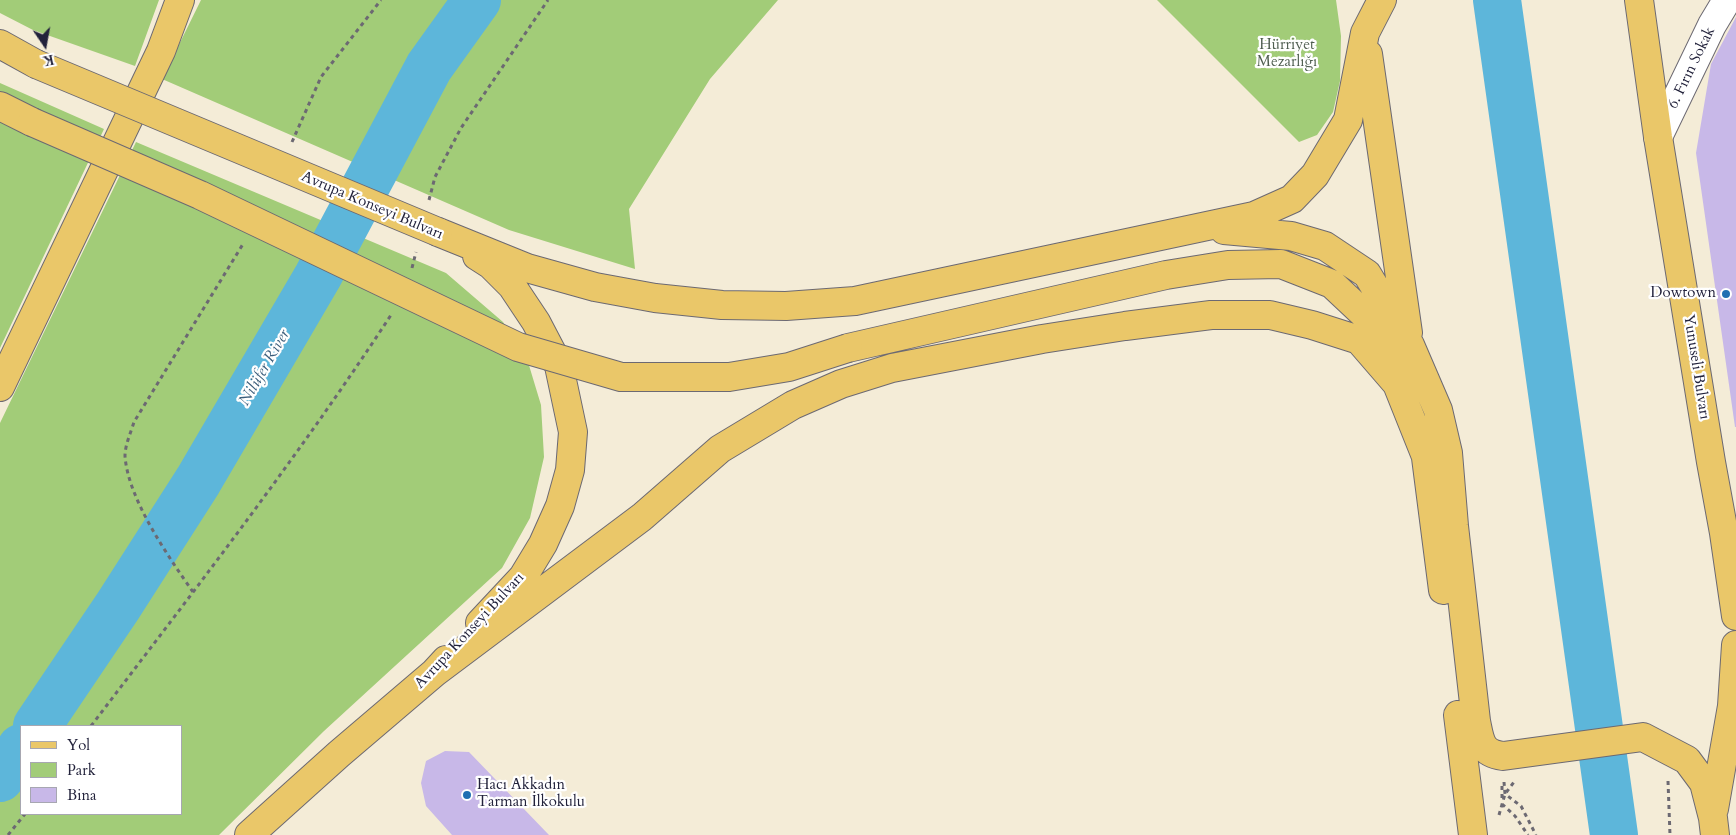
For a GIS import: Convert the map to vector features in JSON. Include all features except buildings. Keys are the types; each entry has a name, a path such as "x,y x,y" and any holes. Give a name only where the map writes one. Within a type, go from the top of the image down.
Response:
{"main road":[{"path":"0,387 160,51 180,0"},
{"path":"1360,0 1427,459 1473,835"},
{"path":"438,232 527,268 595,287 656,298 722,305 786,306 855,302 1254,216 1292,199 1315,175 1348,120 1365,32 1382,0"},
{"name":"Yunuseli Bulvarı","path":"1639,0 1658,136 1736,616"},
{"name":"Avrupa Konseyi Bulvarı","path":"0,44 36,64 438,232 491,265 512,286 536,322 559,366 574,432 570,470 560,506 543,544 523,576 434,673 339,754 249,835"},
{"path":"0,106 32,122 200,195 518,347 622,377 729,377 789,367 848,348 1166,275 1228,265 1281,264 1332,284 1365,315 1394,350 1418,402"},
{"path":"1198,228 1291,236 1326,246 1367,274 1410,345 1438,410 1448,453 1455,536 1476,721 1481,744 1491,754 1503,756 1655,743 1687,760 1704,783 1714,826"},
{"path":"434,673 642,517 720,449 793,405 841,384 892,368 1042,339 1115,328 1211,315 1270,314 1359,340 1396,384 1427,459"},
{"path":"1714,826 1718,780 1732,706 1736,645"},
{"path":"279,835 339,754"}],"street":[{"name":"6. Fırın Sokak","path":"1658,136 1712,25 1727,0"}],"path":[{"path":"288,150 321,77 381,0"},
{"path":"92,725 193,592 140,507 131,484 125,454 134,422 243,243"},
{"path":"1655,743 1670,835"},
{"path":"1497,820 1505,794 1503,756"},
{"path":"1502,805 1503,756"},
{"path":"1505,794 1515,780"},
{"path":"1505,794 1521,806 1536,835"},
{"path":"1502,805 1515,816 1528,835"},
{"path":"8,835 24,815"}],"green space":[{"path":"0,0 159,0 135,66 33,30 0,13"},
{"path":"201,0 778,0 710,79 629,209 635,269 509,230 162,79"},
{"name":"Hürriyet Mezarlığı","path":"1157,0 1336,0 1341,36 1340,81 1333,112 1317,135 1299,142"},
{"path":"0,83 104,129 0,348"},
{"path":"136,142 446,273 503,322 528,362 541,405 544,457 530,518 502,568 324,731 219,835 0,835 0,423"}],"waterway":[{"name":"Nilüfer River","path":"38,725 118,606 198,481 318,276 429,67 477,0"},
{"path":"1497,0 1614,835"},
{"name":"Nilüfer River","path":"0,778 20,749"}],"place":[{"name":"Dowtown","path":"1726,294"},
{"name":"Hacı Akkadın Tarman İlkokulu","path":"467,795"}]}
